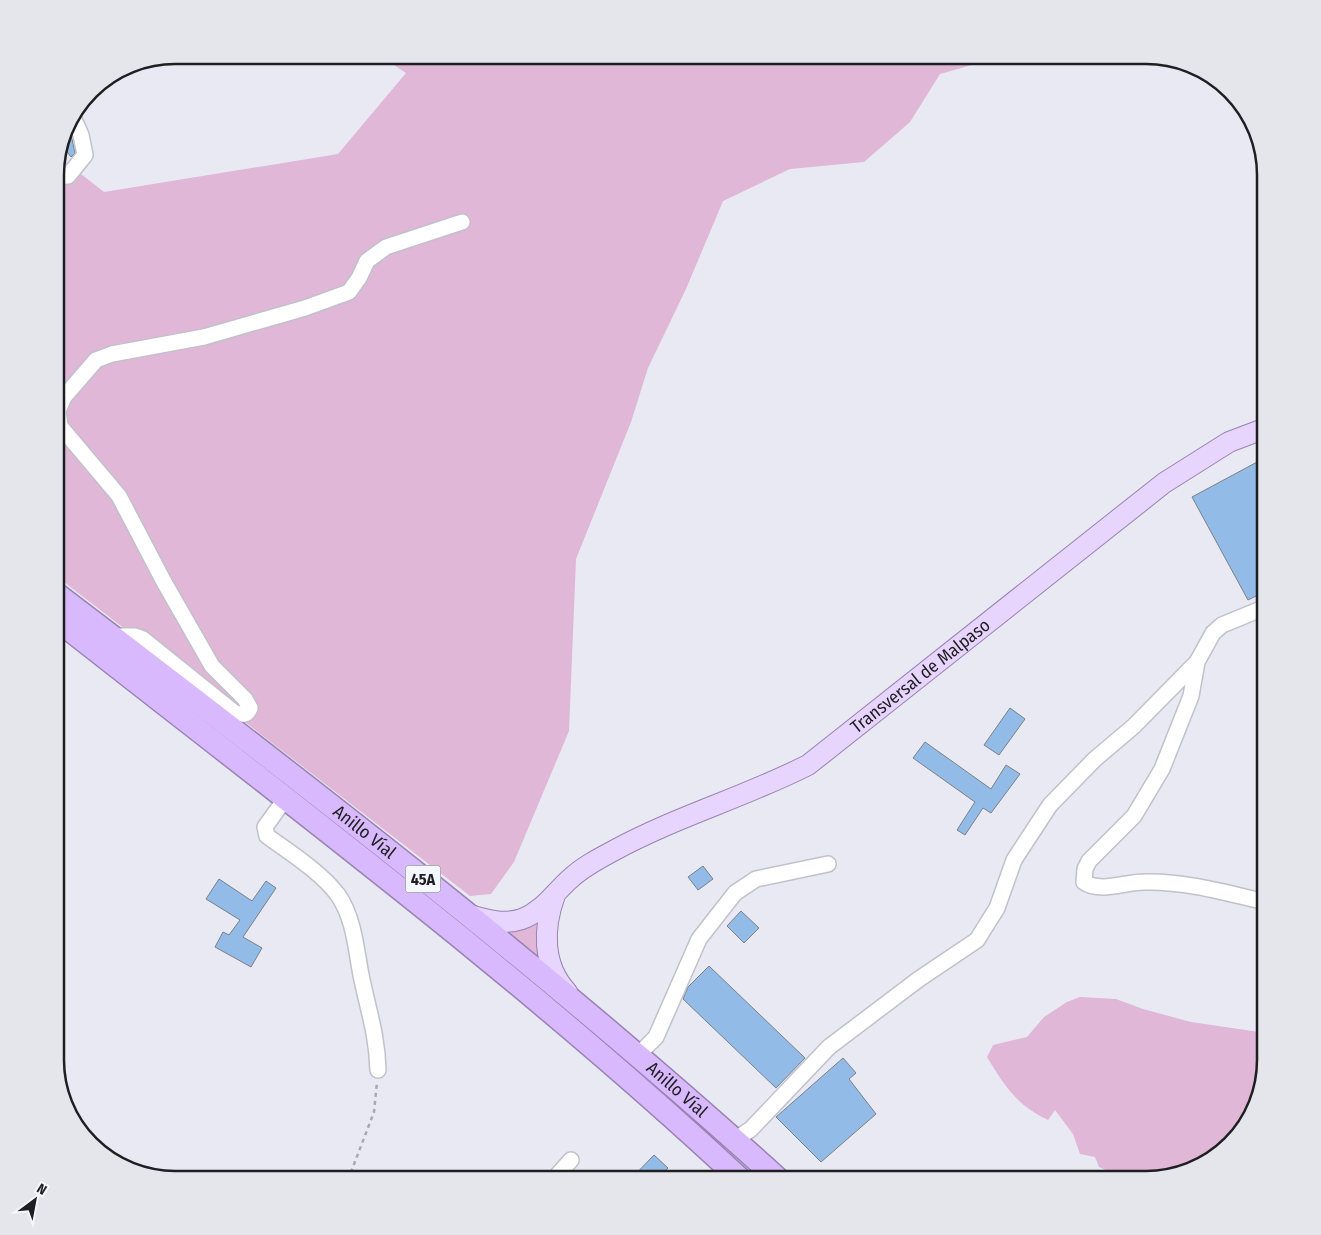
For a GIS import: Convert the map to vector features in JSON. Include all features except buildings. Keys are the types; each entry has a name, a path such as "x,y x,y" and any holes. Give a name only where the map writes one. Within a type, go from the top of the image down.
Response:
{"highway":[{"name":"Anillo Víal","path":"64,600 468,914 576,1002 769,1171"},
{"name":"Anillo Víal","path":"64,625 457,934 559,1018 731,1171"}],"main road":[{"name":"Transversal de Malpaso","path":"468,914 488,921 504,922 519,920 533,914 584,868 615,850 690,815 775,781 808,765 1164,482 1229,442 1257,431"},
{"path":"556,893 549,912 546,931 547,951 553,970 562,987 576,1002"}],"lane":[{"path":"64,176 68,176 85,155 81,135 76,124"},
{"path":"64,397 84,371 96,360 112,354 204,337 305,308 349,292 360,278 366,261 386,246 462,222"},
{"path":"64,431 119,496 164,582 212,666 245,699 250,708 248,713 243,715 235,713 143,639 136,636 113,636"},
{"path":"735,1140 751,1129 830,1047 920,979 976,940 997,908 1014,860 1050,806 1095,759 1134,726 1197,662 1213,633 1222,625 1257,611"},
{"path":"1197,662 1191,696 1162,769 1134,816 1089,861 1084,869 1084,882 1091,886 1137,882 1172,884 1205,888 1257,900"},
{"path":"285,799 265,827 267,836 305,863 338,895 352,928 377,1041 378,1070"},
{"path":"637,1056 656,1037 700,939 735,894 756,879 828,864"},
{"path":"561,1171 571,1160"}],"path":[{"path":"351,1171 374,1112 378,1070"}],"shaded area":[{"path":"392,64 975,64 940,74 910,122 864,162 790,169 723,201 686,289 648,368 631,422 576,559 569,731 514,862 491,894 470,896 64,582 65,161 104,192 338,154 406,73"},
{"path":"541,916 554,978 494,926"},
{"path":"1080,997 1116,999 1143,1009 1191,1022 1257,1032 1255,1082 1249,1103 1239,1122 1225,1139 1208,1153 1189,1163 1168,1169 1108,1171 1099,1167 1095,1157 1080,1154 1073,1134 1055,1110 1048,1120 1027,1108 1012,1094 987,1057 993,1045 1027,1037 1044,1017 1067,1002"}]}
